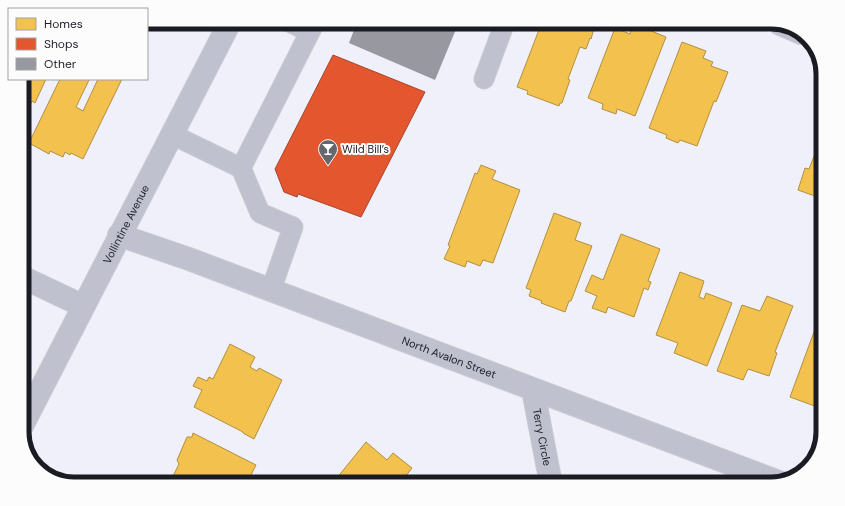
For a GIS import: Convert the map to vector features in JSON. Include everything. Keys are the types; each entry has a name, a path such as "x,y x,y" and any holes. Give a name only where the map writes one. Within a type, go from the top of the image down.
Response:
{"street":[{"name":"Vollintine Avenue","path":"29,412 226,29"},
{"name":"North Avalon Street","path":"119,235 272,290 766,477"},
{"path":"29,280 83,306"},
{"name":"Terry Circle","path":"533,390 550,477"}],"lane":[{"path":"241,168 312,29"},
{"path":"484,79 502,29"},
{"path":"171,134 241,168 260,213 293,227 272,290"}],"building: Homes":[{"path":"539,29 594,29 586,49 580,47 568,79 570,80 562,103 560,103 559,106 527,94 528,91 517,87"},
{"path":"615,29 630,34 631,29 650,29 666,37 635,116 617,109 616,114 602,109 603,104 588,98"},
{"path":"682,42 706,51 703,58 713,62 711,66 728,72 716,102 714,101 697,146 680,140 678,143 666,138 667,135 649,128"},
{"path":"29,80 46,80 35,103 32,101 29,107"},
{"path":"60,80 89,80 76,107 83,111 98,80 122,80 83,159 71,153 70,155 65,152 63,157 50,151 49,154 29,143"},
{"path":"816,151 816,196 798,190 805,168 809,169"},
{"path":"481,165 496,171 492,179 520,190 493,263 483,260 480,266 467,261 465,267 444,259 450,246 448,245 475,173 477,174"},
{"path":"554,213 581,223 575,240 592,246 571,301 569,301 565,312 541,303 542,301 529,296 531,290 526,288"},
{"path":"621,234 660,249 648,281 651,282 648,290 644,288 634,317 608,307 606,313 592,308 597,296 585,291 592,275 603,280"},
{"path":"680,272 704,281 699,297 704,299 706,293 732,303 707,366 674,353 678,343 656,335"},
{"path":"767,296 793,306 775,352 777,353 769,376 748,369 743,380 717,371 742,305 760,311"},
{"path":"816,326 816,407 790,397"},
{"path":"230,344 255,357 250,367 257,371 259,368 282,380 254,439 194,407 202,390 193,386 198,377 207,381 209,377 213,379"},
{"path":"193,433 256,465 250,477 172,477 179,464 177,460 187,437 192,437"},
{"path":"366,442 387,460 393,453 412,468 405,477 338,477"}],"building: Shops":[{"path":"333,55 425,92 361,217 298,194 297,197 284,192 275,169"}],"building: Other":[{"path":"354,29 456,29 435,80 349,43"}],"place":[{"name":"Wild Bill’s","path":"328,166"}]}
